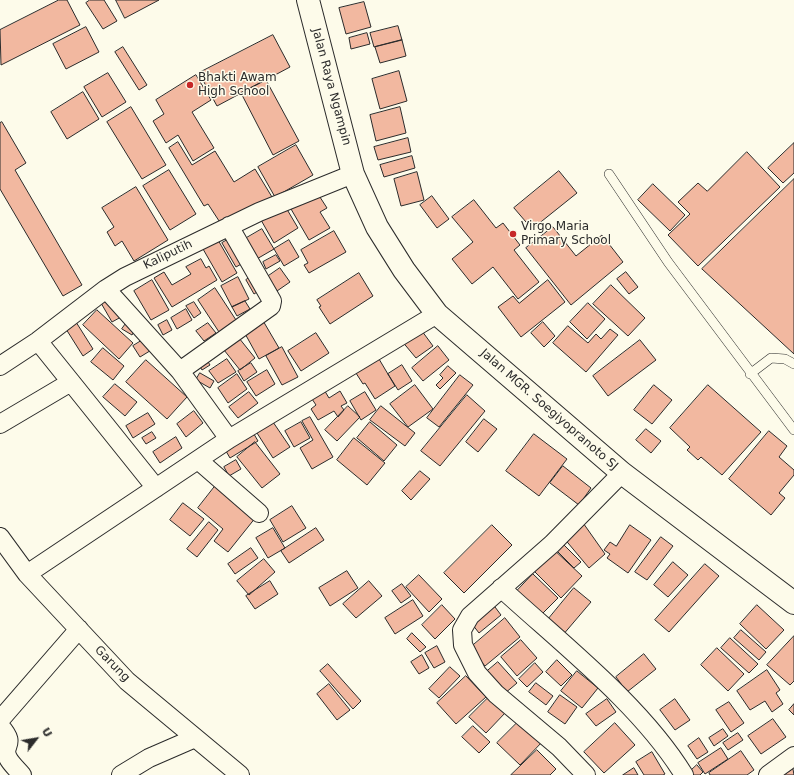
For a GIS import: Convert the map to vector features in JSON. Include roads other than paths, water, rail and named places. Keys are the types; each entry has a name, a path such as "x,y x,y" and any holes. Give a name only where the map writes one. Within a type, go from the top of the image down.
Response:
{"main road":[{"name":"Jalan Raya Ngampin","path":"308,0 353,174"},
{"name":"Jalan MGR. Soegiyopranoto SJ","path":"353,174 377,227 404,270 436,314 622,473 793,600"}],"street":[{"name":"Kaliputih","path":"0,366 38,341 106,288 125,277 259,212 353,174"},
{"path":"180,371 271,306 272,301 229,226"},
{"path":"106,288 180,371 229,439"},
{"path":"26,574 229,439 436,314"},
{"path":"38,341 156,488"},
{"path":"0,424 71,382"},
{"path":"198,460 258,512"},
{"path":"586,775 559,747 496,694 477,673 463,645 462,630 470,616 552,544 622,473"},
{"name":"Garung","path":"0,537 26,574 127,681 240,775"},
{"path":"501,588 622,698 674,759 684,775"},
{"path":"0,720 79,630"},
{"path":"0,726 10,741 6,749 8,757 22,775"},
{"path":"121,775 149,758 195,738"},
{"path":"768,775 794,756"}],"lane":[{"path":"609,174 668,262 750,374 794,430"},
{"path":"750,374 771,358 786,359 794,364"}],"place":[{"name":"Bhakti Awam High School","path":"190,85"},
{"name":"Virgo Maria Primary School","path":"513,234"}]}
